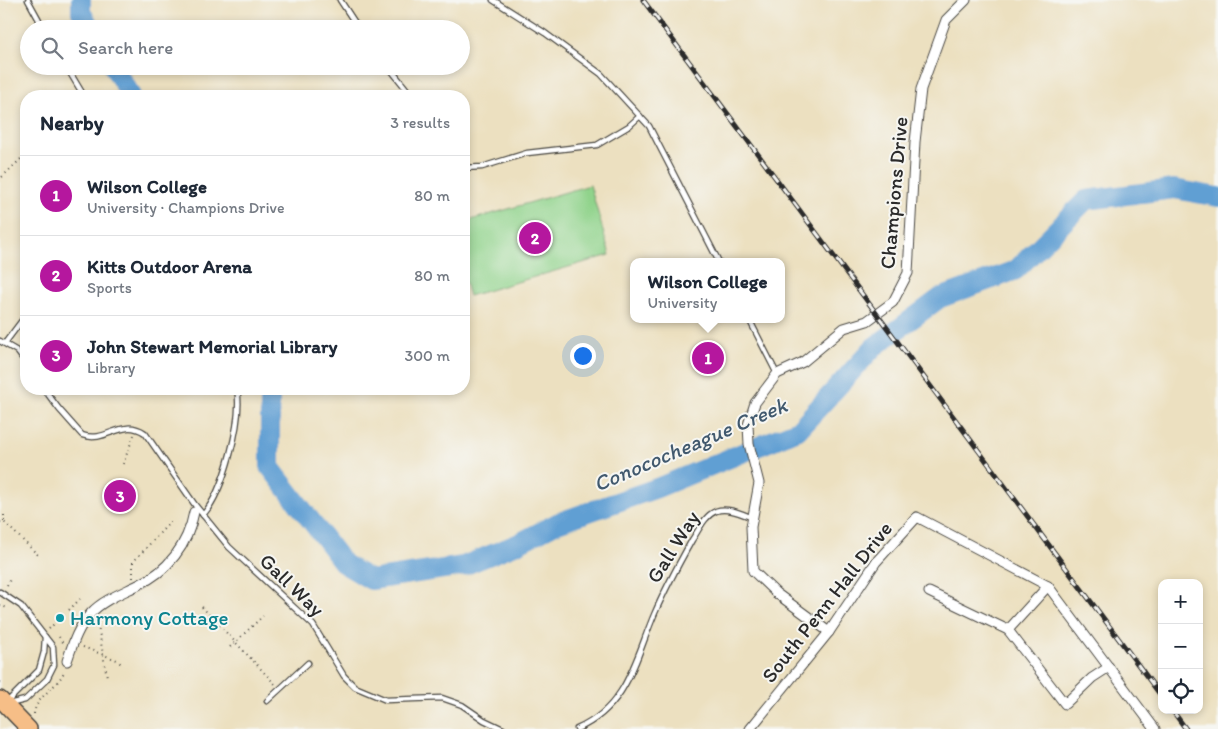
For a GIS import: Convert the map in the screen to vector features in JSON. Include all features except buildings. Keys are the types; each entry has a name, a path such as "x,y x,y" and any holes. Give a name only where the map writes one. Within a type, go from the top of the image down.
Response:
{"main road":[{"path":"2,699 31,722"}],"street":[{"name":"Champions Drive","path":"753,518 758,476 749,444 748,425 755,403 777,374 803,362 844,328 866,322 893,302 908,273 915,142 922,89 946,20 966,0"},
{"path":"67,661 77,633 92,612 109,599 151,579 172,560 188,535 195,509"},
{"name":"South Penn Hall Drive","path":"750,729 829,632 876,562 917,517 1048,586 1155,729"},
{"path":"753,518 753,571 776,593 829,632"},
{"path":"1008,630 1048,586"},
{"path":"929,592 1008,630 1065,704 1092,678 1109,667"}],"lane":[{"path":"28,0 39,20"},
{"path":"340,0 353,20"},
{"path":"493,0 545,33 601,74 649,126 717,258"},
{"path":"71,75 80,90"},
{"path":"395,75 407,90"},
{"path":"470,168 482,167 527,153 597,145 629,126 640,116"},
{"path":"20,322 3,342 20,355"},
{"path":"751,323 777,374"},
{"path":"48,395 58,409 82,435 99,437 125,427 136,428"},
{"path":"204,514 217,495 226,468 237,415 236,395"},
{"name":"Gall Way","path":"136,428 145,433 195,509 204,514 229,547 313,625 344,676 355,687 386,700 442,698 462,705 484,720 503,729"},
{"name":"Gall Way","path":"577,729 601,714 625,686 634,671 668,582 705,518 718,510 730,511 753,518"},
{"path":"0,592 21,606 53,646 54,665 52,672 25,700 2,699"},
{"path":"2,699 39,670 44,652 45,637"},
{"path":"267,701 308,662"}],"path":[{"path":"2,177 20,160"},
{"path":"124,464 136,428"},
{"path":"4,513 4,522"},
{"path":"133,588 133,562 172,520"},
{"path":"0,522 4,522 40,557"},
{"path":"69,610 80,599"},
{"path":"0,605 14,611"},
{"path":"202,607 280,689"},
{"path":"96,615 107,677"},
{"path":"230,647 263,616"},
{"path":"49,629 54,624"},
{"path":"78,646 117,660 121,664"},
{"path":"31,722 36,703 59,682 64,672"},
{"path":"0,682 2,699"}],"green space":[{"path":"590,185 610,255 470,296 470,220"}],"waterway":[{"name":"Conococheague Creek","path":"81,0 81,12 86,20"},
{"name":"Conococheague Creek","path":"118,75 127,90"},
{"name":"Conococheague Creek","path":"270,395 270,467 344,564 371,580 463,566 517,544 557,523 657,488 798,430 874,347 940,298 1016,270 1086,200 1174,189 1218,197"}],"railway":[{"path":"643,0 1158,692"},
{"path":"1175,714 1186,729"}],"place":[{"name":"Kitts Outdoor Arena","path":"535,238"},
{"name":"Wilson College","path":"708,358"},
{"name":"John Stewart Memorial Library","path":"120,496"},
{"name":"Harmony Cottage","path":"60,618"}]}
